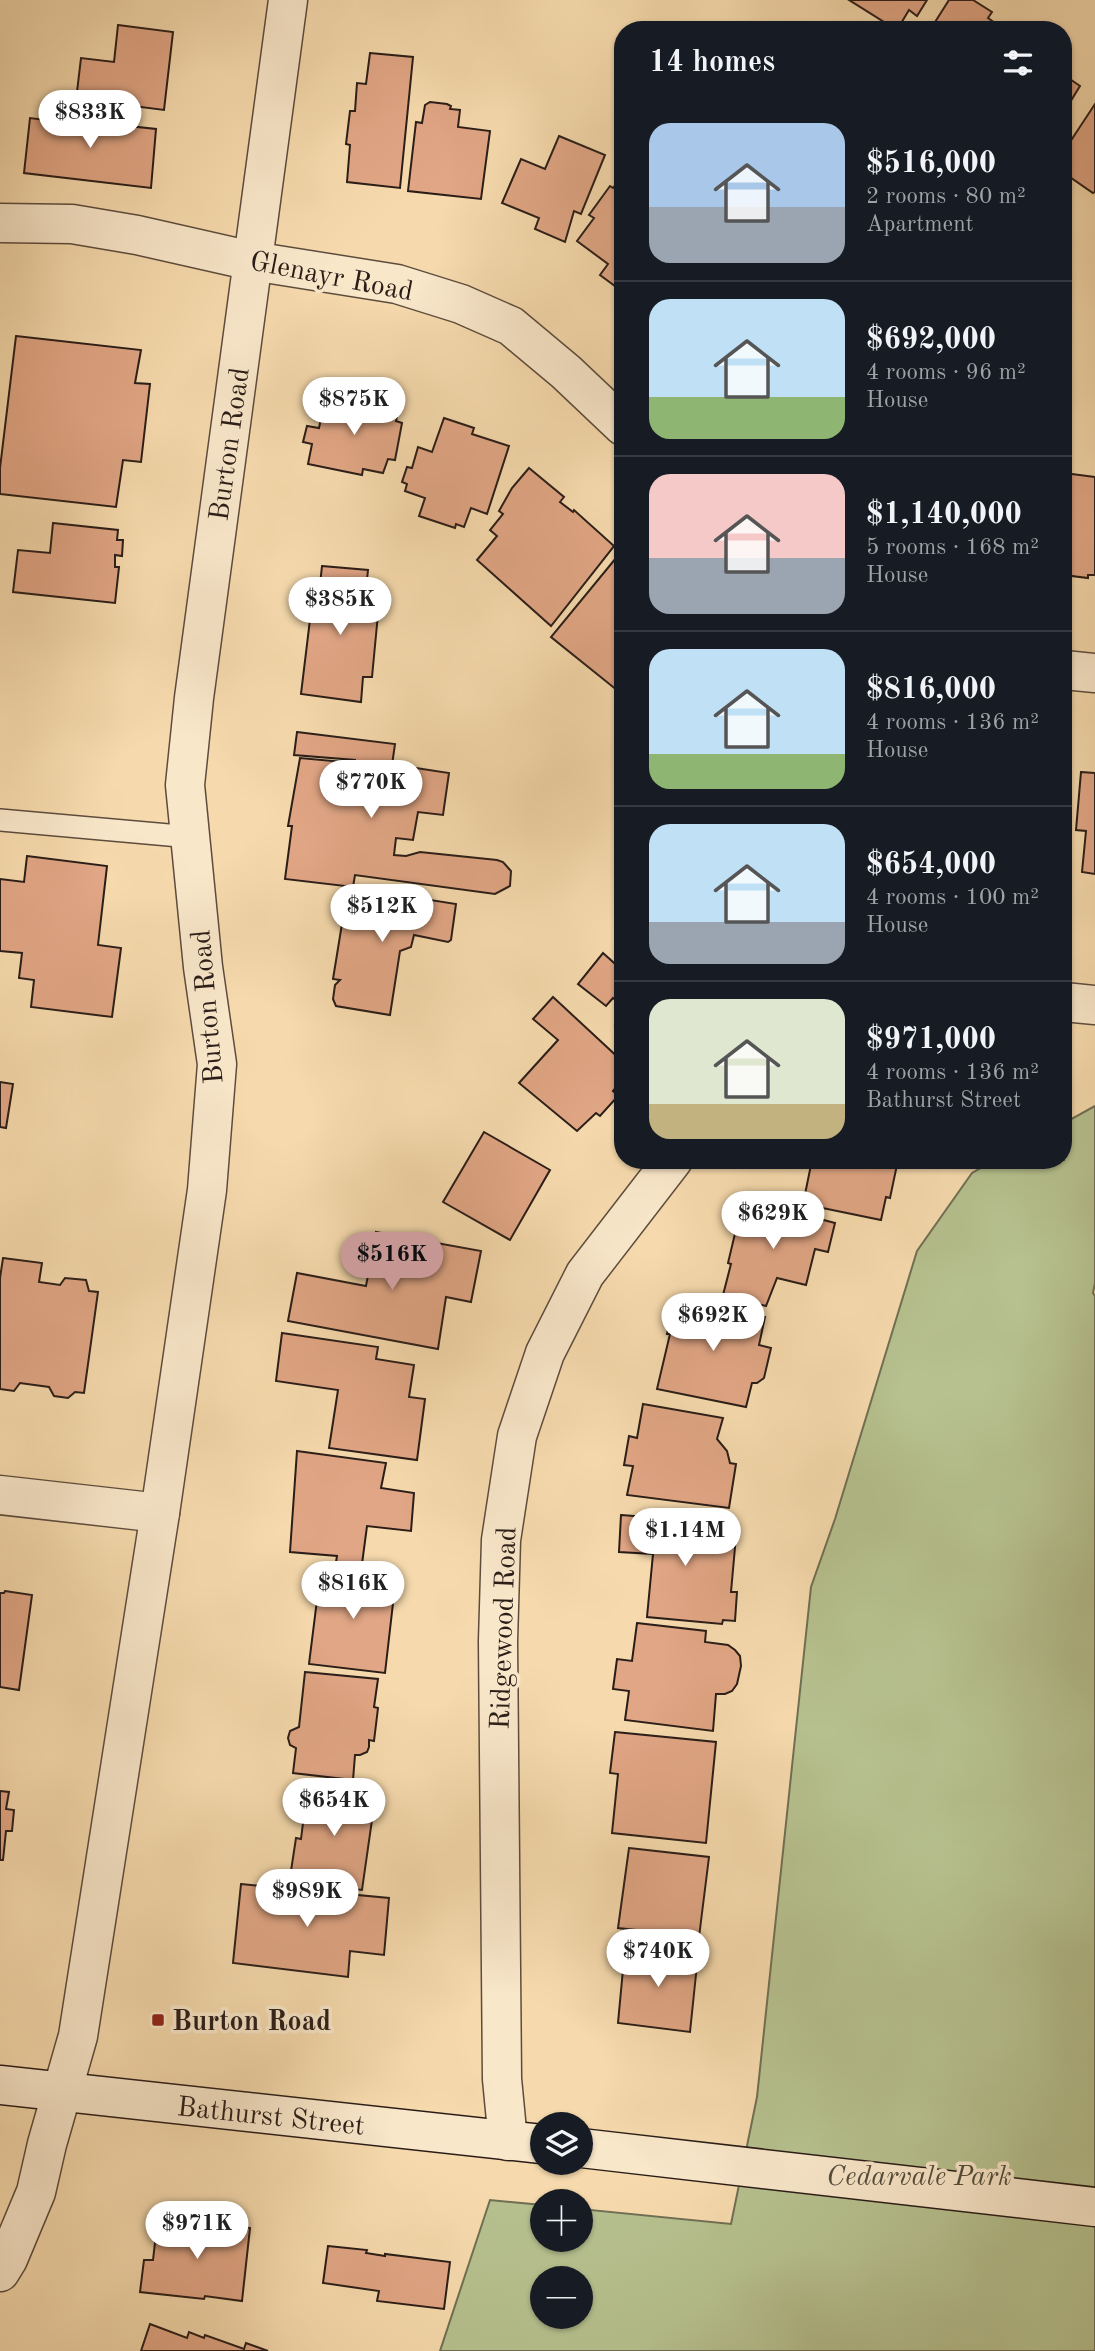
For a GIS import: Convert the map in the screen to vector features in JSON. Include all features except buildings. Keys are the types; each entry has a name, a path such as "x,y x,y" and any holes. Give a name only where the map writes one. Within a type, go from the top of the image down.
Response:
{"street":[{"name":"Burton Road","path":"0,2272 36,2192 78,2036 160,1513 207,1190 217,1064 203,967 185,785 192,710 288,0"},
{"name":"Glenayr Road","path":"0,223 72,224 137,235 253,261 397,284 461,304 511,326 566,372 614,417"},
{"path":"1072,671 1095,673"},
{"path":"1072,1003 1095,1005"},
{"name":"Ridgewood Road","path":"525,2142 502,2079 498,1641 501,1539 517,1436 545,1353 585,1275 666,1169"},
{"path":"0,1495 160,1513"},
{"name":"Bathurst Street","path":"0,2085 525,2142"},
{"path":"593,2149 1095,2207"}],"lane":[{"path":"0,820 191,837"}],"green space":[{"name":"Cedarvale Park","path":"1095,1106 1095,2351 440,2351 490,2200 530,2204 530,2252 593,2252 593,2210 731,2224 757,2097 811,1587 835,1519 917,1251 972,1173 979,1169 1072,1169 1072,1119"}],"place":[{"name":"Burton Road","path":"158,2020"}]}
